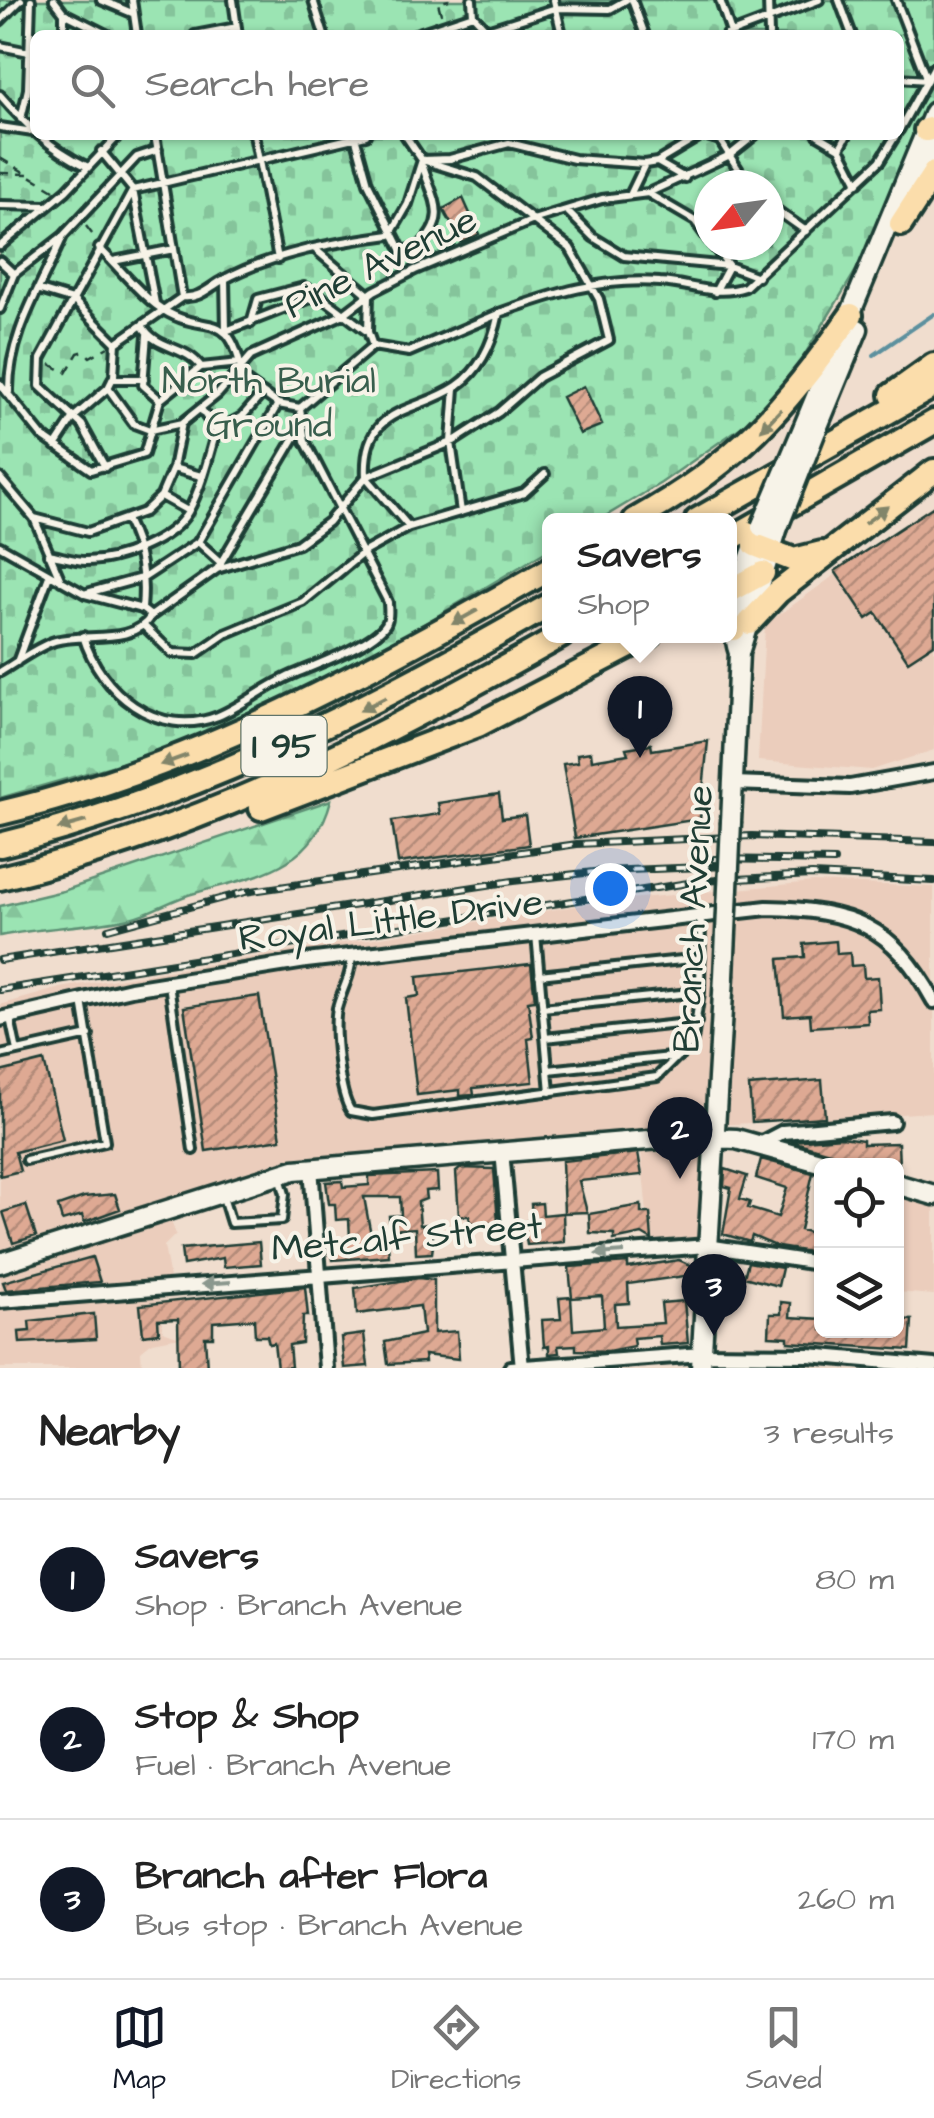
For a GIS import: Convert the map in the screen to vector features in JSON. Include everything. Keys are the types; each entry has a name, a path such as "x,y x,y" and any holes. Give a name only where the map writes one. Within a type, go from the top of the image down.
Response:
{"highway":[{"path":"901,224 934,173"},
{"path":"647,513 698,482 760,432 797,391 850,315"},
{"path":"767,482 934,366"},
{"path":"711,513 934,386"},
{"path":"737,535 934,422"},
{"path":"738,626 833,547 934,471"},
{"path":"757,557 797,560 833,547"},
{"path":"0,813 116,780 247,730 350,681 542,573"},
{"name":"I 95","path":"0,845 132,807 256,759 383,700 542,610"},
{"name":"I 95","path":"0,878 189,821 348,753 548,643"},
{"path":"189,821 241,816 450,736 542,694 636,643"}],"main road":[{"name":"Branch Avenue","path":"701,1361 732,822 738,626 757,557 901,224 932,129"},
{"name":"Branch Avenue","path":"810,430 850,315 932,129"},
{"path":"0,1263 222,1191 312,1167 714,1137 814,1160"},
{"path":"904,1186 934,1195"}],"street":[{"path":"733,782 850,787 934,772"},
{"name":"Royal Little Drive","path":"5,1018 82,999 352,954 767,908 845,914 896,946 934,1001"},
{"path":"758,1145 783,1132 892,1122"},
{"path":"502,1150 522,1368"},
{"path":"312,1167 326,1368"},
{"name":"Metcalf Street","path":"0,1302 707,1246 814,1262"},
{"path":"511,1368 810,1355 934,1366"}],"lane":[{"path":"0,21 20,0"},
{"path":"31,0 32,30"},
{"path":"54,0 64,13 98,30"},
{"path":"101,0 134,13"},
{"path":"132,0 136,30"},
{"path":"233,0 237,30"},
{"path":"313,0 322,30"},
{"path":"472,0 473,14 487,30 555,4 610,9 629,0 643,30"},
{"path":"720,0 727,30"},
{"path":"768,0 769,30"},
{"path":"739,30 819,0"},
{"path":"838,0 850,30"},
{"path":"896,0 927,80"},
{"path":"555,4 561,30"},
{"path":"64,13 64,30"},
{"path":"428,30 473,14"},
{"path":"0,46 30,53"},
{"path":"904,122 934,67"},
{"path":"21,119 30,70"},
{"path":"904,78 927,80"},
{"path":"0,95 30,128"},
{"path":"0,127 30,131"},
{"path":"43,140 86,166"},
{"path":"0,246 48,206 113,140"},
{"path":"156,140 182,297"},
{"path":"255,140 278,259"},
{"path":"105,467 74,417 47,396 38,373 133,190 339,140"},
{"path":"356,140 368,183 390,235 402,251 419,248 436,218 439,204 422,160 408,140"},
{"path":"422,160 450,159 509,143 574,159 645,164 658,162 695,140"},
{"path":"720,140 739,170"},
{"name":"Pine Avenue","path":"150,430 182,423 218,394 240,363 344,314 415,270 566,210 648,193 685,178 748,140"},
{"path":"826,140 840,148 858,182"},
{"path":"840,148 844,140"},
{"path":"372,346 408,352 499,313 591,284 660,282 715,292 745,287 880,161 894,140"},
{"path":"0,309 14,274 64,236 137,157 158,150"},
{"path":"101,151 133,190 155,305"},
{"path":"218,565 298,544 342,508 366,477 451,442 500,412 539,377 610,340 591,284 570,248 477,177 422,160"},
{"path":"55,446 74,417 108,388 116,343 182,297 194,298 225,278 314,249 390,235 408,204 422,160"},
{"path":"658,162 685,178"},
{"path":"631,194 645,164"},
{"path":"648,193 694,221"},
{"path":"0,204 48,206"},
{"path":"566,210 593,237 624,256 729,266 758,277"},
{"path":"784,216 806,231"},
{"path":"8,394 10,357 64,236"},
{"path":"100,248 155,305 226,331 236,341 243,379 278,404 300,408"},
{"path":"113,261 174,249"},
{"path":"314,249 370,295 368,332 372,346"},
{"path":"0,260 14,274"},
{"path":"724,260 729,266"},
{"path":"715,292 729,266"},
{"path":"225,278 226,331"},
{"path":"251,322 258,299 304,286 368,332"},
{"path":"40,290 74,300 116,343"},
{"path":"226,331 319,295"},
{"path":"409,528 366,477 365,458 373,437 392,412 454,388 476,370 493,340 499,313"},
{"path":"142,325 147,335 144,378 149,393 160,400"},
{"path":"147,335 169,348 192,354 201,367"},
{"path":"300,408 372,346"},
{"path":"0,384 55,446 91,470 144,454 160,400 201,367 240,363"},
{"path":"112,379 144,378"},
{"path":"108,388 134,424 150,430"},
{"path":"454,388 451,442 461,512"},
{"path":"48,554 82,562 109,558 157,538 188,511 216,431 242,417 262,394"},
{"path":"85,594 145,577 198,542 278,404"},
{"path":"83,636 93,668 134,706 167,720 203,721 342,652 385,625 388,602 305,441 300,408"},
{"path":"200,409 216,431"},
{"path":"34,518 88,532 144,512 160,496 174,468 182,423"},
{"path":"0,672 51,642 119,635 144,626 151,616 218,565 302,424"},
{"path":"174,468 201,476"},
{"path":"144,626 172,653 196,654 225,634 303,602 364,552 409,528 524,494 545,474"},
{"path":"0,478 34,518 50,565 17,662"},
{"path":"160,496 188,511"},
{"path":"126,519 139,546 145,577 142,609"},
{"path":"198,542 218,565"},
{"path":"0,546 85,594 142,609 151,616"},
{"path":"50,565 61,582"},
{"path":"352,954 350,984 337,1009 336,1036 345,1104 350,1111 373,1115 657,1077 693,1041 700,992 702,913"},
{"path":"536,932 550,1092"},
{"path":"539,975 701,958"},
{"path":"169,983 193,1150"},
{"path":"542,1008 700,992"},
{"path":"26,1160 105,1142 82,999"},
{"path":"5,1018 17,1051"},
{"path":"545,1038 697,1022"},
{"path":"0,1055 88,1036"},
{"path":"548,1070 682,1056"},
{"path":"222,1191 232,1223 282,1220 285,1194 279,1174"}],"path":[{"path":"443,25 438,3 449,0"},
{"path":"0,173 29,174"},
{"path":"66,374 78,353 84,351 90,357 116,343"}],"shaded area":[{"path":"934,504 934,750 872,770 758,761 765,625"},
{"path":"813,882 934,887 934,1112 717,1125 710,1241 650,1245 640,1141 319,1166 166,1209 176,1234 164,1246 171,1285 158,1288 163,1331 180,1337 152,1342 141,1351 142,1368 0,1368 0,1005 60,988 607,901"},
{"path":"904,1185 934,1191 934,1295 904,1293"}],"green space":[{"name":"North Burial Ground","path":"0,0 934,0 934,104 877,236 799,364 754,418 611,513 542,513 542,554 301,697 202,740 0,798"},
{"path":"331,800 310,842 296,856 259,875 130,918 0,936 0,906 63,891"}],"building":[{"path":"463,198 479,234 462,243 443,209"},
{"path":"584,386 602,425 580,434 562,397"},
{"path":"934,506 934,644 908,661 876,613 867,619 835,571"},
{"path":"708,741 700,819 575,838 563,764 578,762 577,754 591,752 592,760 628,754 626,748 651,744 652,750"},
{"path":"499,794 502,818 525,815 529,845 398,863 392,821 440,814 438,803"},
{"path":"836,941 837,954 850,953 851,966 863,965 864,978 878,977 880,1009 867,1010 868,1023 811,1027 810,1014 784,1016 779,959 805,957 804,944"},
{"path":"531,964 535,1000 528,1001 533,1038 528,1039 533,1082 473,1088 474,1095 460,1096 460,1090 417,1095 406,998 419,996 417,977"},
{"path":"259,996 281,1139 206,1151 184,1007"},
{"path":"44,1061 63,1140 15,1152 20,1171 0,1176 0,1072"},
{"path":"822,1080 825,1117 752,1122 749,1086"},
{"path":"842,1137 863,1140 863,1144 898,1143 899,1158 843,1156 791,1141"},
{"path":"638,1153 642,1175 579,1181 587,1212 564,1213 562,1161"},
{"path":"761,1159 813,1173 800,1230 814,1233 814,1253 778,1247 752,1236 750,1242 723,1234 731,1188 724,1186 725,1169 747,1176 740,1199 750,1202 748,1208 778,1217 787,1188 756,1178"},
{"path":"461,1168 494,1169 498,1223 477,1224 470,1222 469,1216 459,1216 456,1172"},
{"path":"437,1173 438,1190 425,1191 426,1199 418,1202 420,1225 429,1224 434,1239 432,1253 416,1254 415,1228 390,1230 389,1216 401,1215 400,1197 364,1197 371,1235 387,1234 389,1256 333,1260 331,1240 350,1239 349,1219 336,1220 335,1204 329,1204 326,1182 342,1181 343,1187 369,1185 369,1176"},
{"path":"115,1194 120,1209 84,1222 82,1215 62,1221 58,1206 84,1197"},
{"path":"542,1203 543,1215 563,1213 564,1242 527,1245 523,1222 532,1219 531,1204"},
{"path":"26,1205 36,1236 13,1243 3,1212"},
{"path":"641,1205 641,1213 650,1213 652,1240 642,1234 614,1240 614,1234 590,1233 589,1214"},
{"path":"259,1242 261,1264 224,1267 223,1258 183,1265 181,1249"},
{"path":"92,1257 100,1282 6,1290 3,1282"},
{"path":"679,1260 691,1265 692,1275 628,1284 629,1303 615,1304 616,1326 663,1323 661,1303 684,1301 688,1343 660,1345 659,1336 633,1338 634,1346 608,1351 576,1350 576,1345 558,1346 559,1353 549,1354 549,1346 544,1347 542,1320 561,1319 559,1298 571,1297 573,1330 604,1327 602,1296 572,1298 569,1267 628,1263 628,1268"},
{"path":"748,1262 782,1268 778,1286 744,1277"},
{"path":"419,1278 434,1280 434,1333 457,1331 459,1359 424,1355 425,1362 388,1364 385,1342 423,1334 420,1306 357,1314 355,1288"},
{"path":"305,1287 308,1316 303,1316 302,1343 289,1345 291,1367 277,1368 274,1343 269,1344 267,1336 255,1336 254,1319 213,1322 213,1337 205,1337 207,1368 179,1368 178,1319 158,1320 159,1333 143,1335 140,1305"},
{"path":"781,1302 791,1303 790,1317 814,1318 814,1338 904,1338 904,1320 912,1320 910,1350 788,1342 788,1337 769,1336 770,1314 781,1314"},
{"path":"94,1314 96,1339 20,1343 19,1332 30,1331 29,1321"},
{"path":"364,1334 368,1366 344,1368 341,1337"}],"waterway":[{"path":"874,355 934,314"}],"railway":[{"path":"108,929 245,892 577,844 752,836 934,842"},
{"path":"714,859 834,861"},
{"path":"0,960 513,881 603,871 728,866"},
{"path":"0,990 701,881 812,875 934,881"}],"place":[{"name":"Savers","path":"640,758"},
{"name":"Stop & Shop","path":"680,1179"},
{"name":"Branch after Flora","path":"714,1336"}]}
